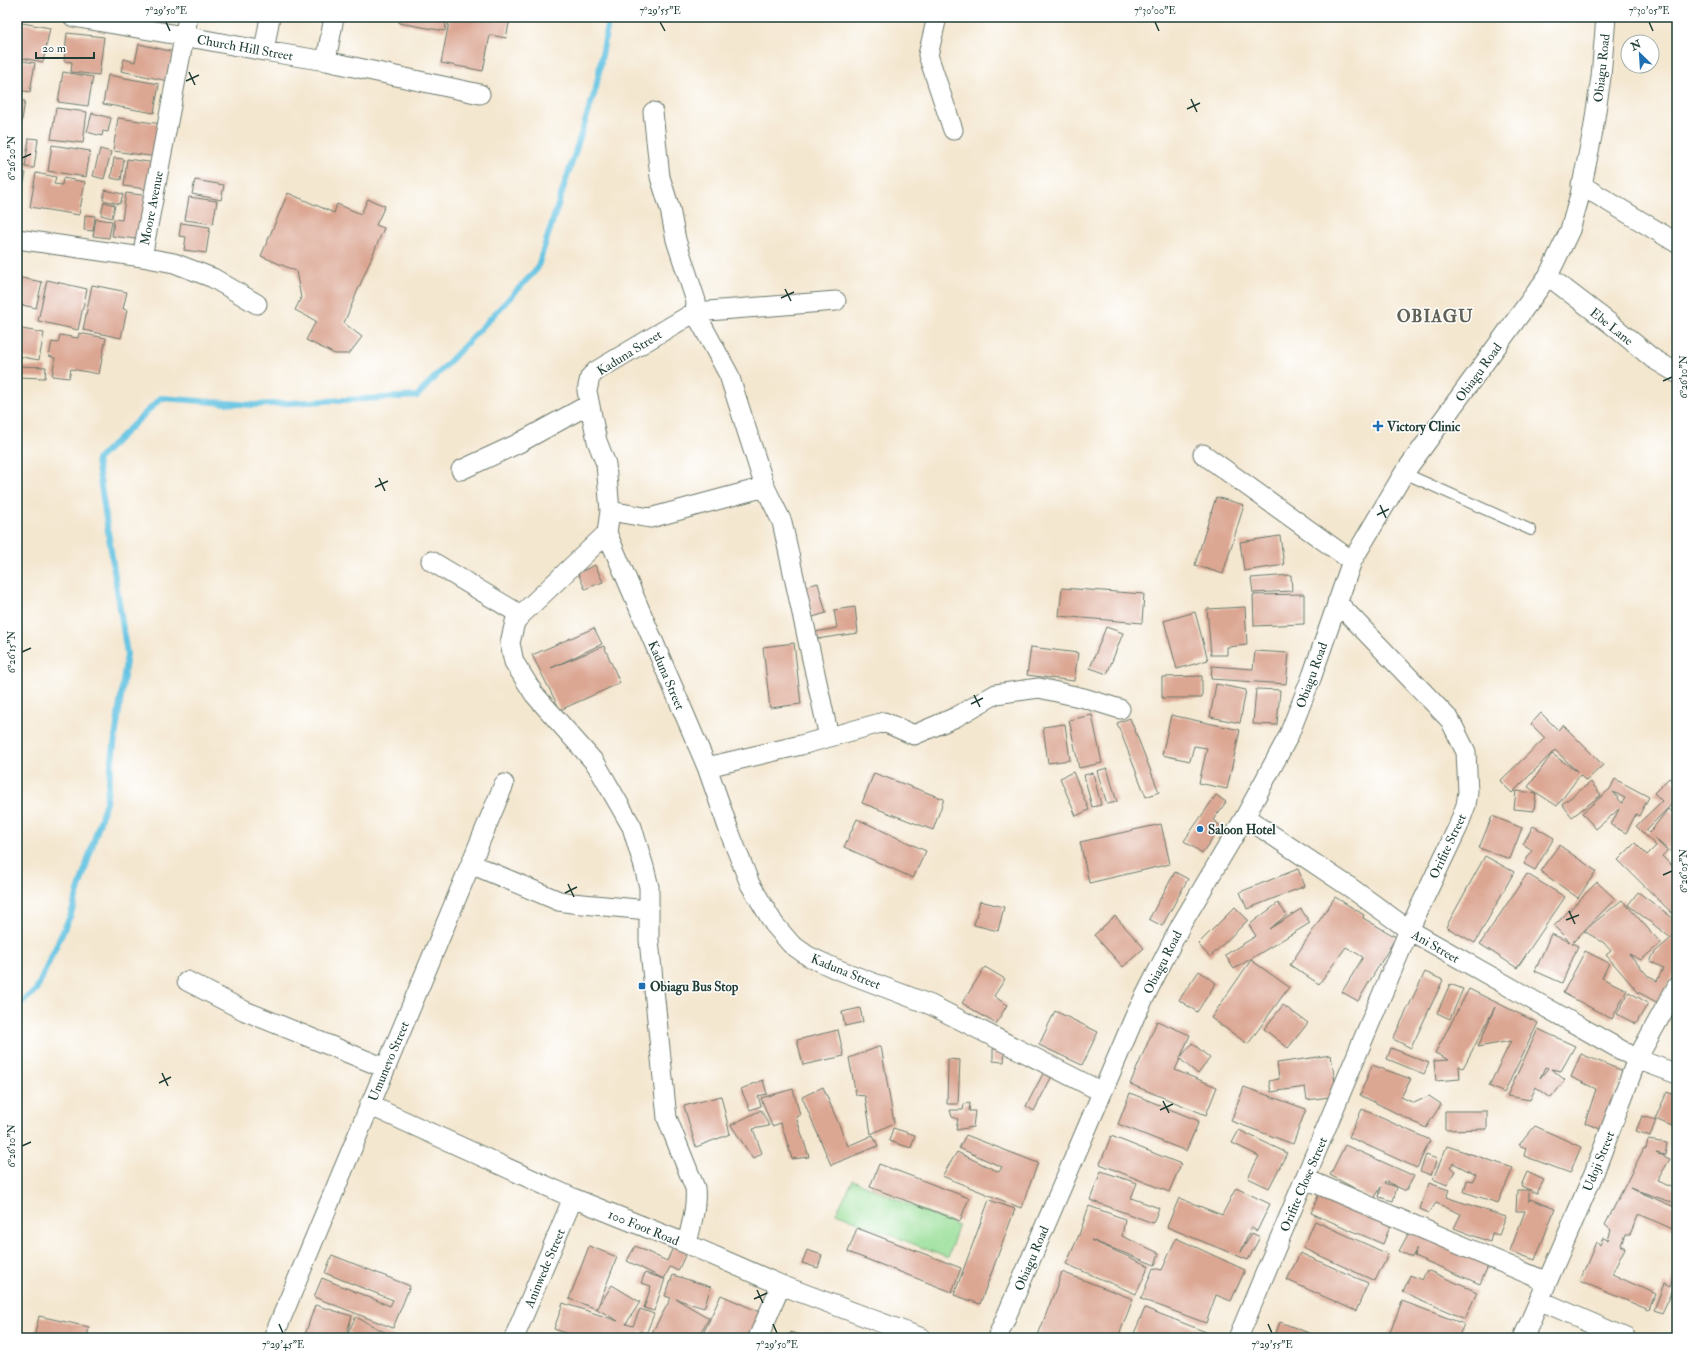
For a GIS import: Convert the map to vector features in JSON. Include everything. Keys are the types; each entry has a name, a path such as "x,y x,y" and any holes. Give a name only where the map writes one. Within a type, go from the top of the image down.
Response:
{"street":[{"name":"Church Hill Street","path":"73,17 326,61 480,94"},
{"name":"Moore Avenue","path":"17,239 142,257 188,17"},
{"path":"264,51 270,17"},
{"path":"326,61 334,17"},
{"path":"937,17 928,55 953,130"},
{"name":"Obiagu Road","path":"997,1338 1135,1016 1181,924 1245,817 1288,737 1312,676 1352,561 1404,473 1548,276 1570,230 1577,208 1593,130 1601,77 1606,17"},
{"path":"654,112 660,176 670,209 676,240 696,301 695,312 729,375 765,487 782,522 829,737"},
{"path":"1581,185 1677,243"},
{"path":"142,257 174,264 212,278 257,304"},
{"name":"Ebe Lane","path":"1548,276 1611,324 1652,358 1677,373"},
{"path":"695,312 836,301"},
{"name":"Kaduna Street","path":"695,312 596,371 590,377 586,391 597,441 606,464 610,511 607,533 707,767 731,836 750,884 774,924 791,944 808,956 834,968 931,1005 1102,1092"},
{"path":"460,470 517,444 588,405"},
{"path":"1203,454 1352,561"},
{"path":"610,511 650,518 765,487"},
{"path":"607,533 521,615 515,622 510,643 514,662 534,694 596,764 632,827 648,886 648,910 665,1107 667,1118 695,1188 695,1206 687,1244"},
{"path":"431,561 521,615"},
{"name":"Orifite Street","path":"1337,602 1450,720 1466,752 1468,792 1466,805 1458,827 1409,930 1367,1030"},
{"path":"707,767 884,722 914,735 956,717 996,694 1039,688 1084,698 1120,709"},
{"name":"Umunevo Street","path":"273,1338 504,784"},
{"name":"Ani Street","path":"1245,817 1351,888 1409,930 1637,1059 1677,1074"},
{"path":"470,864 572,904 648,910"},
{"path":"187,981 244,1011 385,1068"},
{"name":"Udoji Street","path":"1523,1338 1594,1173 1637,1059 1677,986"},
{"name":"Orifite Close Street","path":"1238,1338 1306,1179 1367,1030"},
{"name":"100 Foot Road","path":"369,1105 573,1198 687,1244 781,1285 922,1338"},
{"path":"1306,1179 1547,1282"},
{"name":"Aninwede Street","path":"514,1338 573,1198"},
{"path":"758,1338 781,1285"},
{"path":"1539,1300 1626,1338"}],"lane":[{"path":"1404,473 1531,530"}],"green space":[{"path":"853,1180 958,1226 948,1258 836,1213"}],"building":[{"path":"400,17 447,17 445,31 399,23"},
{"path":"450,17 507,17 510,19 506,38 490,35 483,71 441,63"},
{"path":"17,22 50,28 43,62 17,57"},
{"path":"67,33 104,37 99,75 71,72 72,62 64,61"},
{"path":"139,44 174,52 168,81 121,71 124,59 135,62"},
{"path":"17,60 35,63 30,92 17,90"},
{"path":"63,72 93,77 88,106 58,102"},
{"path":"108,75 159,84 154,113 103,104"},
{"path":"17,100 25,101 20,132 17,132"},
{"path":"56,108 87,112 83,143 51,139"},
{"path":"92,113 111,118 108,132 103,131 102,136 87,132"},
{"path":"118,118 162,124 157,157 113,151"},
{"path":"29,138 38,139 34,168 25,167"},
{"path":"52,145 90,151 86,177 48,171"},
{"path":"100,149 111,152 104,179 93,176"},
{"path":"17,158 23,160 21,170 17,169"},
{"path":"114,158 124,159 121,180 111,178"},
{"path":"127,159 156,163 152,190 124,186"},
{"path":"17,171 26,173 19,205 17,205"},
{"path":"36,173 56,177 54,184 62,185 63,178 85,182 79,215 30,207"},
{"path":"195,180 224,185 221,200 192,194"},
{"path":"105,190 123,194 120,204 103,200"},
{"path":"126,193 150,196 144,240 112,236 114,219 122,220"},
{"path":"288,193 334,213 337,204 361,214 368,199 385,206 376,225 384,228 344,323 362,337 349,354 335,354 306,340 316,321 295,310 301,298 296,271 261,256"},
{"path":"189,197 217,201 213,224 185,220"},
{"path":"104,202 115,205 112,218 101,215"},
{"path":"85,215 95,216 93,231 84,230"},
{"path":"96,219 112,221 109,238 93,236"},
{"path":"181,223 210,227 206,253 184,250 186,237 179,236"},
{"path":"17,277 42,282 36,308 22,305 20,316 17,315"},
{"path":"47,280 87,289 78,330 38,321"},
{"path":"92,285 127,292 123,309 127,310 121,338 83,330"},
{"path":"17,328 44,333 39,360 17,356"},
{"path":"79,333 106,338 99,374 71,369 69,378 52,376 55,358 49,356 52,342 58,343 60,335 78,338"},
{"path":"17,366 46,367 45,378 17,377"},
{"path":"1216,497 1244,505 1223,574 1195,565"},
{"path":"1280,536 1284,565 1244,571 1240,542"},
{"path":"595,565 603,582 585,589 578,573"},
{"path":"1291,575 1292,591 1253,593 1251,578"},
{"path":"818,583 826,613 813,617 804,587"},
{"path":"1062,588 1144,594 1142,623 1059,616"},
{"path":"1304,594 1304,624 1254,626 1253,595"},
{"path":"855,607 858,633 816,639 815,632 837,628 834,610"},
{"path":"1245,607 1247,645 1227,647 1227,655 1211,655 1207,609"},
{"path":"1195,612 1208,660 1177,669 1164,621"},
{"path":"1106,627 1123,633 1107,674 1090,668"},
{"path":"594,628 602,644 551,668 604,646 620,683 560,710 532,655"},
{"path":"794,643 801,704 770,708 763,647"},
{"path":"1031,647 1078,653 1074,681 1027,675"},
{"path":"1255,651 1289,653 1286,684 1211,679 1212,666 1253,669"},
{"path":"1202,676 1202,698 1162,698 1162,677"},
{"path":"1216,684 1246,690 1240,723 1210,717"},
{"path":"1256,689 1280,690 1277,725 1253,724"},
{"path":"1541,713 1558,730 1563,725 1603,765 1586,781 1580,775 1557,806 1528,787 1552,754 1578,772 1555,750 1512,793 1500,781 1545,738 1531,724"},
{"path":"1092,715 1102,763 1079,768 1069,720"},
{"path":"1171,715 1240,730 1227,789 1199,783 1207,748 1194,746 1190,761 1162,755"},
{"path":"1130,718 1159,792 1146,797 1117,723"},
{"path":"1065,724 1070,760 1048,763 1043,727"},
{"path":"1107,768 1117,802 1107,804 1097,771"},
{"path":"1073,772 1089,810 1076,816 1060,778"},
{"path":"874,773 944,799 933,830 862,803"},
{"path":"1093,773 1101,805 1092,807 1084,775"},
{"path":"1669,778 1677,785 1677,809 1672,804 1646,830 1649,833 1668,809 1677,816 1677,857 1654,838 1667,851 1662,856 1677,871 1677,918 1618,860 1635,843 1647,855 1656,846 1636,826 1662,801 1654,793"},
{"path":"1615,779 1649,797 1639,816 1636,814 1626,833 1611,825 1619,809 1596,829 1582,813 1610,789","holes":["1613,792 1625,798 1622,803"]},
{"path":"1591,782 1601,795 1572,817 1562,804"},
{"path":"1516,791 1536,793 1534,811 1514,809"},
{"path":"1216,795 1226,802 1213,820 1221,826 1202,853 1184,841"},
{"path":"1492,816 1522,828 1510,859 1479,848"},
{"path":"857,819 926,851 913,878 844,847"},
{"path":"1161,824 1170,864 1089,883 1080,842"},
{"path":"1533,826 1554,838 1535,870 1524,864 1532,850 1523,844"},
{"path":"1559,845 1596,871 1578,898 1540,871"},
{"path":"1485,856 1514,872 1475,943 1446,927"},
{"path":"1298,869 1305,886 1247,909 1240,892"},
{"path":"1175,872 1188,879 1162,926 1149,919"},
{"path":"1527,874 1565,897 1517,968 1480,944"},
{"path":"1597,882 1615,899 1572,943 1578,946 1562,983 1535,971 1551,934 1570,942 1554,926"},
{"path":"1638,892 1677,921 1677,930 1671,938 1628,905"},
{"path":"1335,897 1364,915 1363,918 1396,937 1358,1001 1342,992 1363,957 1346,947 1319,984 1290,965"},
{"path":"1622,900 1661,943 1641,960 1629,954 1649,977 1657,981 1663,968 1650,961 1655,952 1677,933 1677,969 1658,1003 1638,992 1606,955 1611,951 1604,943 1584,931"},
{"path":"980,901 1004,907 998,931 974,925"},
{"path":"1278,903 1287,915 1269,929 1301,909 1310,923 1234,969 1225,955 1256,936 1249,925"},
{"path":"1235,907 1248,920 1210,957 1198,944"},
{"path":"1115,916 1144,948 1123,967 1094,935"},
{"path":"1585,951 1609,963 1602,978 1627,990 1612,1019 1563,993"},
{"path":"1251,960 1289,987 1248,1044 1211,1018"},
{"path":"985,967 1005,979 994,996 1007,1005 996,1024 962,1003"},
{"path":"1199,971 1216,983 1197,1012 1179,1000"},
{"path":"1425,972 1443,980 1411,1048 1393,1039"},
{"path":"1450,984 1463,989 1450,1019 1437,1013"},
{"path":"1469,989 1538,1023 1504,1093 1489,1086 1511,1041 1478,1047 1495,1007 1463,1068 1459,1066 1460,1079 1436,1081 1434,1061 1449,1060 1435,1053"},
{"path":"1629,992 1648,1003 1636,1024 1617,1014"},
{"path":"1283,1005 1308,1023 1288,1048 1264,1029"},
{"path":"860,1008 863,1022 845,1026 842,1012"},
{"path":"1055,1011 1098,1032 1082,1065 1039,1045"},
{"path":"1157,1021 1190,1035 1180,1058 1192,1043 1210,1058 1198,1074 1180,1059 1175,1070 1217,1087 1206,1115 1130,1084"},
{"path":"1538,1029 1575,1046 1561,1071 1551,1069 1565,1080 1551,1098 1536,1087 1530,1100 1507,1096","holes":["1545,1067 1548,1068 1540,1078"]},
{"path":"838,1030 844,1056 803,1065 797,1040"},
{"path":"881,1046 894,1123 871,1134 865,1096 856,1095 849,1058"},
{"path":"1391,1048 1429,1063 1424,1074 1387,1059"},
{"path":"993,1049 1005,1049 1004,1062 993,1061"},
{"path":"1581,1054 1623,1071 1600,1129 1585,1123 1596,1089 1571,1077"},
{"path":"1331,1055 1337,1096 1307,1100 1305,1087 1271,1092 1269,1081 1279,1079 1277,1063"},
{"path":"948,1059 960,1060 958,1104 947,1104"},
{"path":"1372,1065 1411,1079 1401,1097 1414,1103 1429,1096 1441,1104 1426,1128 1360,1095"},
{"path":"1045,1070 1053,1074 1034,1111 1026,1106"},
{"path":"763,1080 767,1094 758,1096 761,1106 750,1110 741,1089"},
{"path":"823,1087 848,1146 873,1135 878,1146 831,1165 802,1097"},
{"path":"1244,1087 1306,1109 1293,1144 1231,1121"},
{"path":"793,1089 800,1115 796,1117 809,1157 792,1159 781,1123 772,1126 761,1098"},
{"path":"1667,1092 1677,1096 1677,1128 1655,1119"},
{"path":"1130,1093 1199,1121 1186,1151 1118,1124"},
{"path":"721,1096 730,1134 696,1147 684,1106"},
{"path":"970,1103 969,1111 975,1111 973,1127 956,1130 958,1119 952,1117 950,1110 963,1110 964,1104"},
{"path":"1362,1109 1430,1140 1417,1168 1349,1137"},
{"path":"761,1110 769,1126 753,1129 762,1153 753,1159 731,1125"},
{"path":"1445,1111 1487,1111 1487,1129 1445,1130"},
{"path":"1642,1116 1656,1120 1650,1136 1636,1131"},
{"path":"1535,1126 1581,1147 1570,1173 1524,1156 1526,1148 1519,1145"},
{"path":"893,1128 915,1135 911,1148 889,1141"},
{"path":"1239,1130 1287,1153 1269,1188 1248,1178 1259,1156 1232,1143"},
{"path":"966,1135 1038,1163 1021,1208 942,1176 957,1152 999,1172 1002,1167 959,1148"},
{"path":"1111,1136 1181,1164 1169,1192 1100,1164"},
{"path":"1648,1140 1667,1143 1665,1155 1656,1153 1670,1159 1657,1181 1677,1189 1677,1204 1630,1188 1677,1208 1677,1231 1639,1214 1630,1234 1625,1234 1621,1245 1625,1248 1612,1274 1655,1294 1649,1310 1580,1281 1596,1242 1600,1245 1603,1238 1608,1240 1611,1230 1605,1225 1644,1148 1646,1149"},
{"path":"1345,1145 1414,1176 1406,1191 1385,1181 1384,1183 1397,1187 1393,1201 1379,1197 1381,1187 1374,1199 1330,1175"},
{"path":"1447,1146 1513,1168 1498,1203 1464,1192 1467,1180 1473,1181 1476,1175 1453,1163 1450,1167 1455,1171 1447,1185 1433,1179"},
{"path":"1426,1155 1437,1159 1431,1175 1420,1171"},
{"path":"879,1164 969,1198 960,1221 870,1187"},
{"path":"1101,1171 1137,1183 1131,1198 1159,1208 1153,1223 1090,1200"},
{"path":"1527,1172 1544,1180 1537,1193 1521,1186"},
{"path":"1429,1183 1449,1190 1446,1197 1506,1217 1499,1235 1492,1233 1490,1242 1454,1228 1461,1214 1436,1203 1429,1213 1420,1209"},
{"path":"1236,1188 1270,1204 1257,1231 1251,1228 1241,1252 1252,1233 1260,1237 1248,1260 1167,1227 1179,1198 1222,1215"},
{"path":"1517,1190 1529,1190 1529,1202 1530,1199 1555,1209 1535,1260 1510,1251 1525,1211 1516,1211"},
{"path":"1320,1191 1392,1222 1383,1244 1311,1213"},
{"path":"989,1200 1015,1209 980,1304 954,1295"},
{"path":"1089,1206 1125,1219 1122,1236 1159,1253 1155,1265 1091,1240 1149,1266 1136,1294 1066,1264 1079,1235"},
{"path":"1315,1221 1388,1254 1375,1281 1303,1248"},
{"path":"1413,1225 1489,1264 1480,1284 1414,1256 1417,1248 1412,1257 1399,1251"},
{"path":"857,1228 961,1268 952,1292 848,1252"},
{"path":"1176,1238 1245,1270 1231,1301 1216,1295 1206,1323 1141,1299 1153,1268 1162,1270"},
{"path":"674,1245 687,1251 678,1271 670,1267 664,1279 627,1261 635,1246 667,1261"},
{"path":"589,1246 617,1257 597,1309 569,1299"},
{"path":"807,1250 822,1255 818,1268 802,1263"},
{"path":"1300,1253 1368,1283 1356,1311 1287,1280"},
{"path":"332,1255 410,1286 393,1328 314,1297 322,1278 390,1306 393,1300 325,1273"},
{"path":"1427,1270 1477,1292 1465,1319 1403,1292 1410,1275 1422,1280"},
{"path":"1677,1271 1677,1281 1662,1313 1654,1310 1664,1284 1670,1287"},
{"path":"1062,1272 1133,1299 1118,1338 1037,1338"},
{"path":"645,1273 665,1279 654,1311 644,1308 651,1286 641,1283"},
{"path":"673,1275 711,1287 704,1308 676,1299 709,1318 697,1338 649,1338 671,1298 665,1296"},
{"path":"612,1285 640,1302 626,1324 633,1326 640,1309 654,1314 646,1334 640,1331 638,1338 581,1338 554,1329 563,1303 618,1321 597,1309"},
{"path":"721,1295 764,1314 752,1338 701,1338"},
{"path":"1402,1301 1464,1324 1458,1338 1388,1338"},
{"path":"315,1305 352,1316 345,1338 304,1338"},
{"path":"1145,1308 1211,1334 1209,1338 1132,1338"},
{"path":"39,1316 89,1327 87,1338 34,1338"},
{"path":"356,1317 396,1338 358,1338 348,1332"},
{"path":"1280,1322 1322,1338 1274,1338"},
{"path":"791,1332 809,1338 789,1338"}],"waterway":[{"path":"17,1006 36,990 71,914 106,802 127,654 97,460 161,398 253,405 417,396 537,269 596,88 609,17"}],"place":[{"name":"Victory Clinic","path":"1378,426"},
{"name":"Saloon Hotel","path":"1200,829"},
{"name":"Obiagu Bus Stop","path":"642,986"}],"district":[{"name":"OBIAGU","path":"1435,316"}]}
